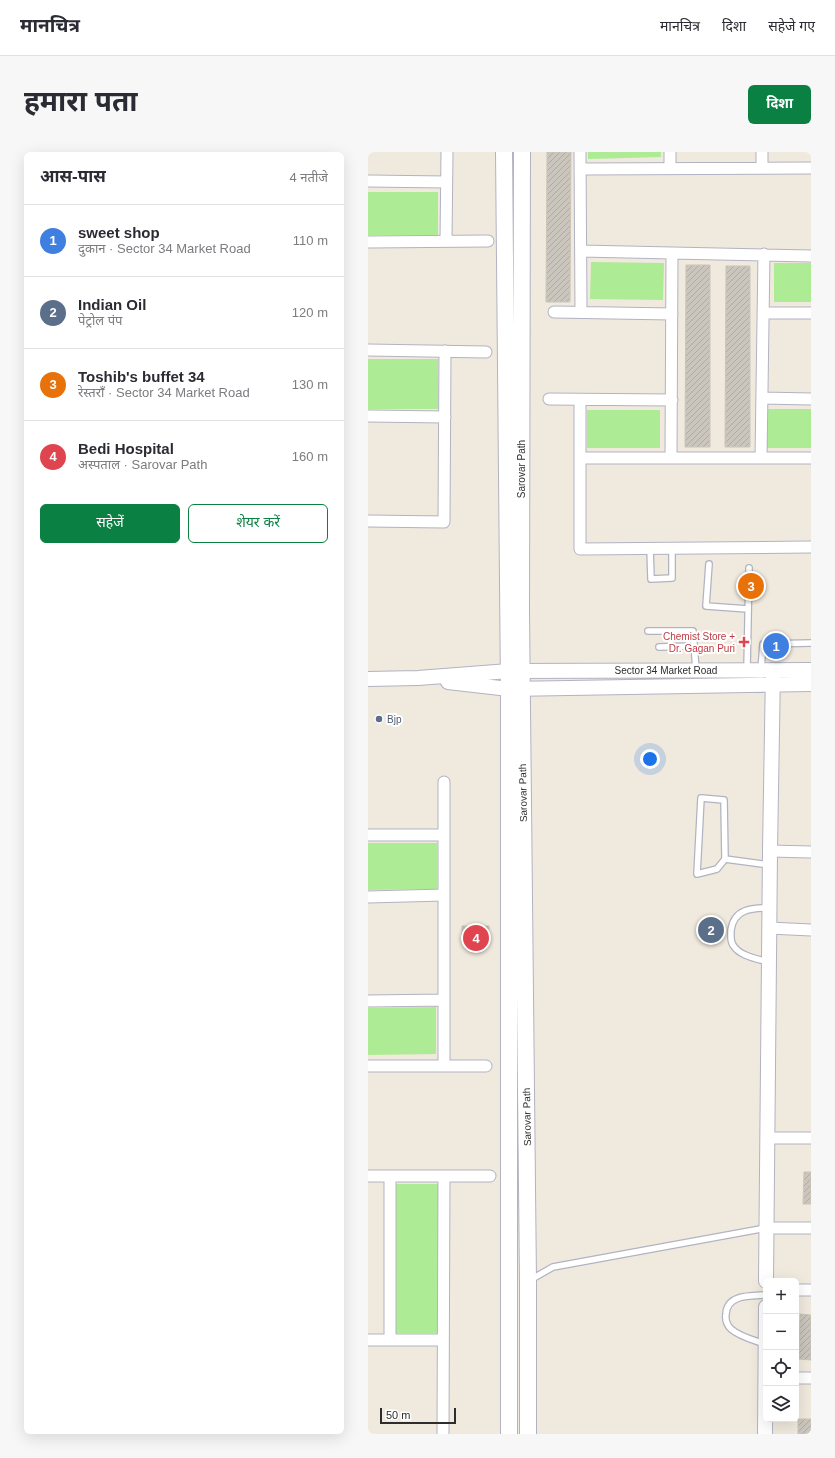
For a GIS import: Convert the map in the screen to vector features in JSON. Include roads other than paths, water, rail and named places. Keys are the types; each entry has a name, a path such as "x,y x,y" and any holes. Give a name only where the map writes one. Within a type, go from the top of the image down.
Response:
{"main road":[{"name":"Sarovar Path","path":"504,152 528,1282 528,1434"},
{"name":"Sarovar Path","path":"515,671 522,152"},
{"name":"Sarovar Path","path":"509,1434 516,689"}],"street":[{"path":"446,241 447,152"},
{"path":"580,152 581,312"},
{"path":"670,152 670,168"},
{"path":"762,152 762,168"},
{"path":"580,169 811,168"},
{"path":"368,181 446,182"},
{"path":"368,242 488,241"},
{"path":"581,251 811,256"},
{"path":"671,458 672,253"},
{"path":"761,458 764,254"},
{"path":"554,312 672,314"},
{"path":"763,313 811,313"},
{"path":"368,350 486,352"},
{"path":"368,521 444,522 445,351"},
{"path":"762,398 811,399"},
{"path":"550,399 672,400"},
{"path":"580,400 580,548 811,547"},
{"path":"368,416 445,417"},
{"path":"580,458 811,458"},
{"path":"766,1278 769,908 773,684 767,670"},
{"name":"Sector 34 Market Road","path":"418,678 515,671 811,670"},
{"path":"368,679 418,678 516,689 811,684"},
{"path":"444,782 444,1066"},
{"path":"368,835 444,835"},
{"path":"770,858 811,852"},
{"path":"368,897 444,896"},
{"path":"769,928 811,930"},
{"path":"368,1001 444,1000"},
{"path":"368,1066 486,1066"},
{"path":"767,1138 811,1138"},
{"path":"368,1176 490,1176"},
{"path":"390,1176 390,1340"},
{"path":"443,1434 444,1176"},
{"path":"767,1228 811,1228"},
{"path":"799,1290 811,1290"},
{"path":"368,1340 443,1340"},
{"path":"799,1378 811,1378"},
{"path":"765,1434 766,1386"}],"lane":[{"path":"650,548 651,579 672,578 672,548"},
{"path":"709,564 706,606 748,609"},
{"path":"746,670 749,568"},
{"path":"648,631 693,631 696,670"},
{"path":"767,670 763,644 811,643"},
{"path":"659,647 694,646"},
{"path":"701,798 724,800 725,859 717,869 697,874 701,798"},
{"path":"725,859 770,858"},
{"path":"769,908 745,910 736,916 732,922 731,935 733,945 740,952 769,963"},
{"path":"528,1282 553,1266 767,1228"},
{"path":"763,1295 746,1296 731,1301 727,1308 726,1323 731,1329 749,1339 763,1343"}],"place":[{"name":"Toshib's buffet 34","path":"751,586"},
{"name":"Chemist Store + Dr. Gagan Puri","path":"744,642"},
{"name":"sweet shop","path":"776,646"},
{"name":"Bjp","path":"379,719"},
{"name":"Indian Oil","path":"711,930"},
{"name":"Bedi Hospital","path":"476,938"}]}
